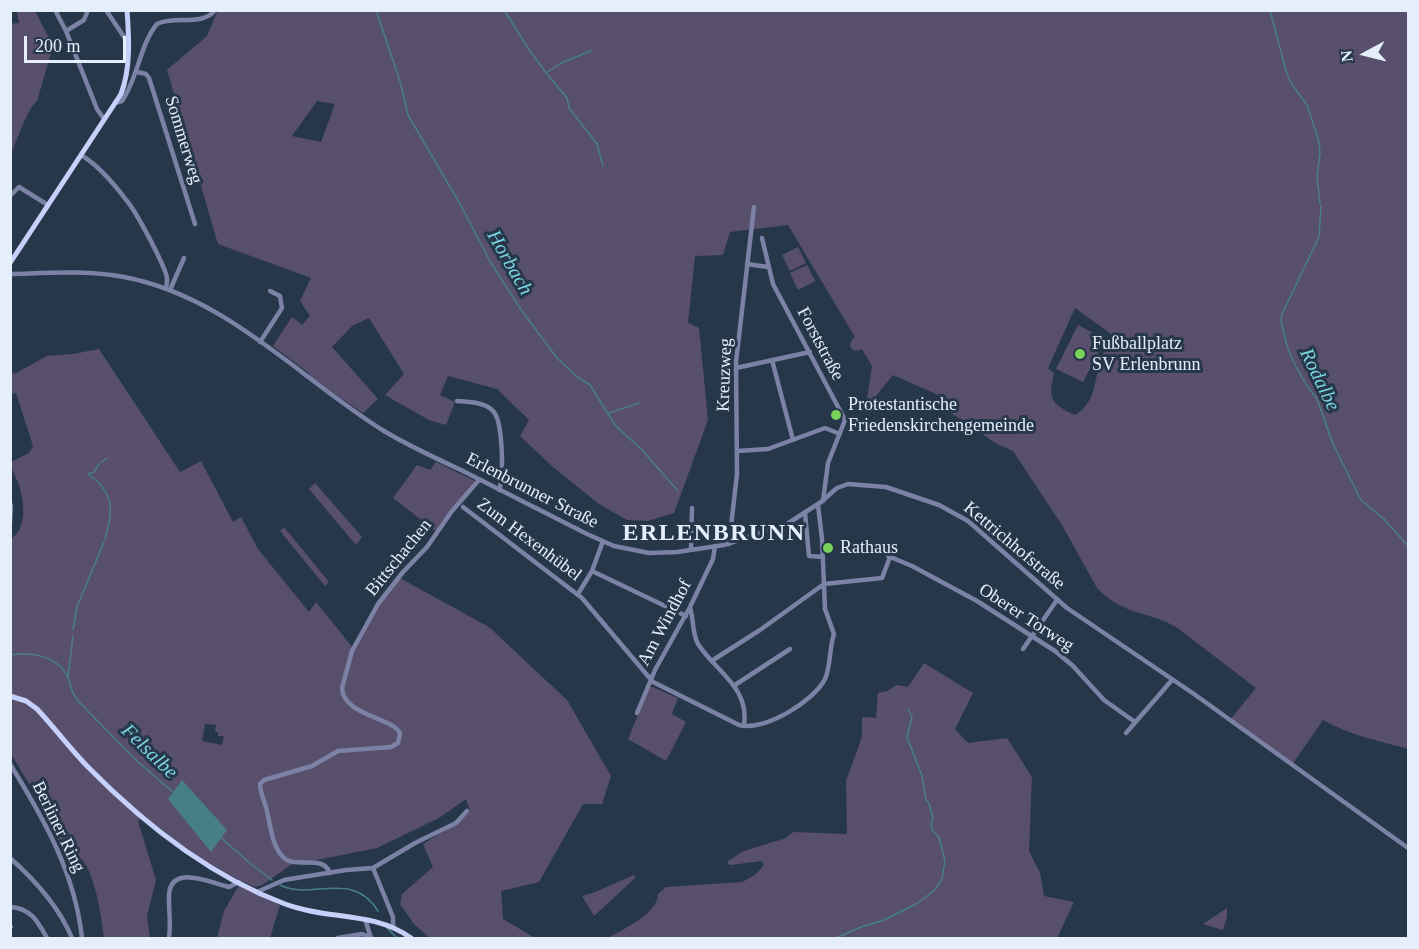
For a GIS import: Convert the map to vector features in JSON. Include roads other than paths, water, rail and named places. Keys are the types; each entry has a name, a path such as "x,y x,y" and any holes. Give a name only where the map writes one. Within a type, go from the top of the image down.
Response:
{"main road":[{"path":"10,263 123,88 128,43 127,10"},
{"path":"10,696 26,701 37,709 84,763 165,836 192,855 257,892 300,909 365,919 393,927 409,938"}],"street":[{"path":"56,10 97,109 104,119"},
{"path":"66,31 84,20 88,10"},
{"path":"106,10 128,43"},
{"path":"115,103 124,99 137,72 150,34 157,24 172,20 206,18 215,10"},
{"name":"Sommerweg","path":"137,72 146,74 149,78 195,224"},
{"path":"81,155 88,159 133,209 164,269 168,289"},
{"path":"10,196 19,187 48,205"},
{"name":"Kreuzweg","path":"729,543 737,479 736,368 754,207"},
{"name":"Forststraße","path":"744,726 756,725 798,708 824,679 834,634 825,609 821,503 828,463 845,420 773,284 762,238"},
{"path":"168,289 184,258"},
{"path":"747,264 768,267"},
{"name":"Erlenbrunner Straße","path":"11,273 102,274 137,280 168,289 214,310 382,430 603,542 641,552 666,553 715,546 781,526 821,503"},
{"path":"260,342 282,308 280,296 270,291"},
{"path":"736,368 810,352"},
{"path":"772,360 793,440"},
{"path":"457,401 487,406 497,415 502,479 499,490"},
{"path":"737,451 763,450 825,428 840,434"},
{"name":"Bittschachen","path":"330,873 328,867 323,864 289,861 284,857 270,830 260,784 264,780 312,766 338,751 391,747 399,743 400,734 396,727 372,717 349,703 342,694 352,651 368,620 391,586 427,547 452,511 479,480"},
{"name":"Kettrichhofstraße","path":"821,503 840,486 852,484 886,487 948,509 968,521 1057,600 1408,849"},
{"path":"10,524 11,505"},
{"name":"Zum Hexenhübel","path":"463,507 578,594 650,680"},
{"path":"691,550 692,508"},
{"path":"806,513 809,556 823,557"},
{"path":"578,594 592,571 603,542"},
{"name":"Am Windhof","path":"637,713 650,680 686,616 713,559 715,546"},
{"name":"Oberer Torweg","path":"824,584 882,578 889,557 942,581 1032,636 1069,662 1104,700 1135,722"},
{"path":"592,571 686,616"},
{"path":"713,660 824,584"},
{"path":"1023,649 1057,600"},
{"path":"690,607 697,642 735,685 742,700 744,726"},
{"path":"735,685 790,650"},
{"path":"650,680 744,726"},
{"path":"1126,733 1172,680"},
{"name":"Berliner Ring","path":"10,764 42,817 64,862 75,897 82,939"},
{"path":"257,892 280,881 373,868 415,843 456,823 467,811"},
{"path":"10,858 48,898 66,924 72,939"},
{"path":"373,868 393,916 393,927"},
{"path":"169,939 171,924 168,892 174,881 193,877 229,887 239,882"},
{"path":"10,907 20,908 32,914 45,938"},
{"path":"365,919 372,938"},
{"path":"338,938 362,934 372,938"}],"waterway":[{"name":"Horbach","path":"376,10 400,81 408,115 460,204 491,263 522,311 557,358 576,376 590,385 615,425 642,450 678,491"},
{"path":"504,10 546,73 561,63 591,51"},
{"name":"Rodalbe","path":"1270,10 1286,71 1291,83 1307,105 1319,142 1317,177 1320,203"},
{"path":"547,74 567,98 569,108 597,144 603,166"},
{"name":"Rodalbe","path":"1321,206 1319,237 1282,314 1281,321 1287,346 1295,365 1317,399 1333,444 1361,500 1384,519 1408,546"},
{"path":"609,413 639,403"},
{"path":"102,462 107,458"},
{"path":"99,464 94,472 88,474 103,488 110,502 110,519 105,539"},
{"path":"73,630 77,607 104,542"},
{"path":"68,677 73,636"},
{"name":"Felsalbe","path":"10,655 36,655 59,666 65,672 79,702 137,761 173,792"},
{"path":"836,938 884,920 916,904 934,891 942,879 945,861 939,837 933,831 931,824 933,819 926,800 922,776 907,737 912,717 908,709"},
{"name":"Felsalbe","path":"220,837 272,880"},
{"name":"Felsalbe","path":"280,885 292,889 331,888 356,891 368,898 378,911"},
{"name":"Felsalbe","path":"387,928 397,938"}],"place":[{"name":"Fußballplatz SV Erlenbrunn","path":"1080,354"},
{"name":"Protestantische Friedenskirchengemeinde","path":"836,415"},
{"name":"Rathaus","path":"828,548"}],"district":[{"name":"ERLENBRUNN","path":"714,534"}]}
